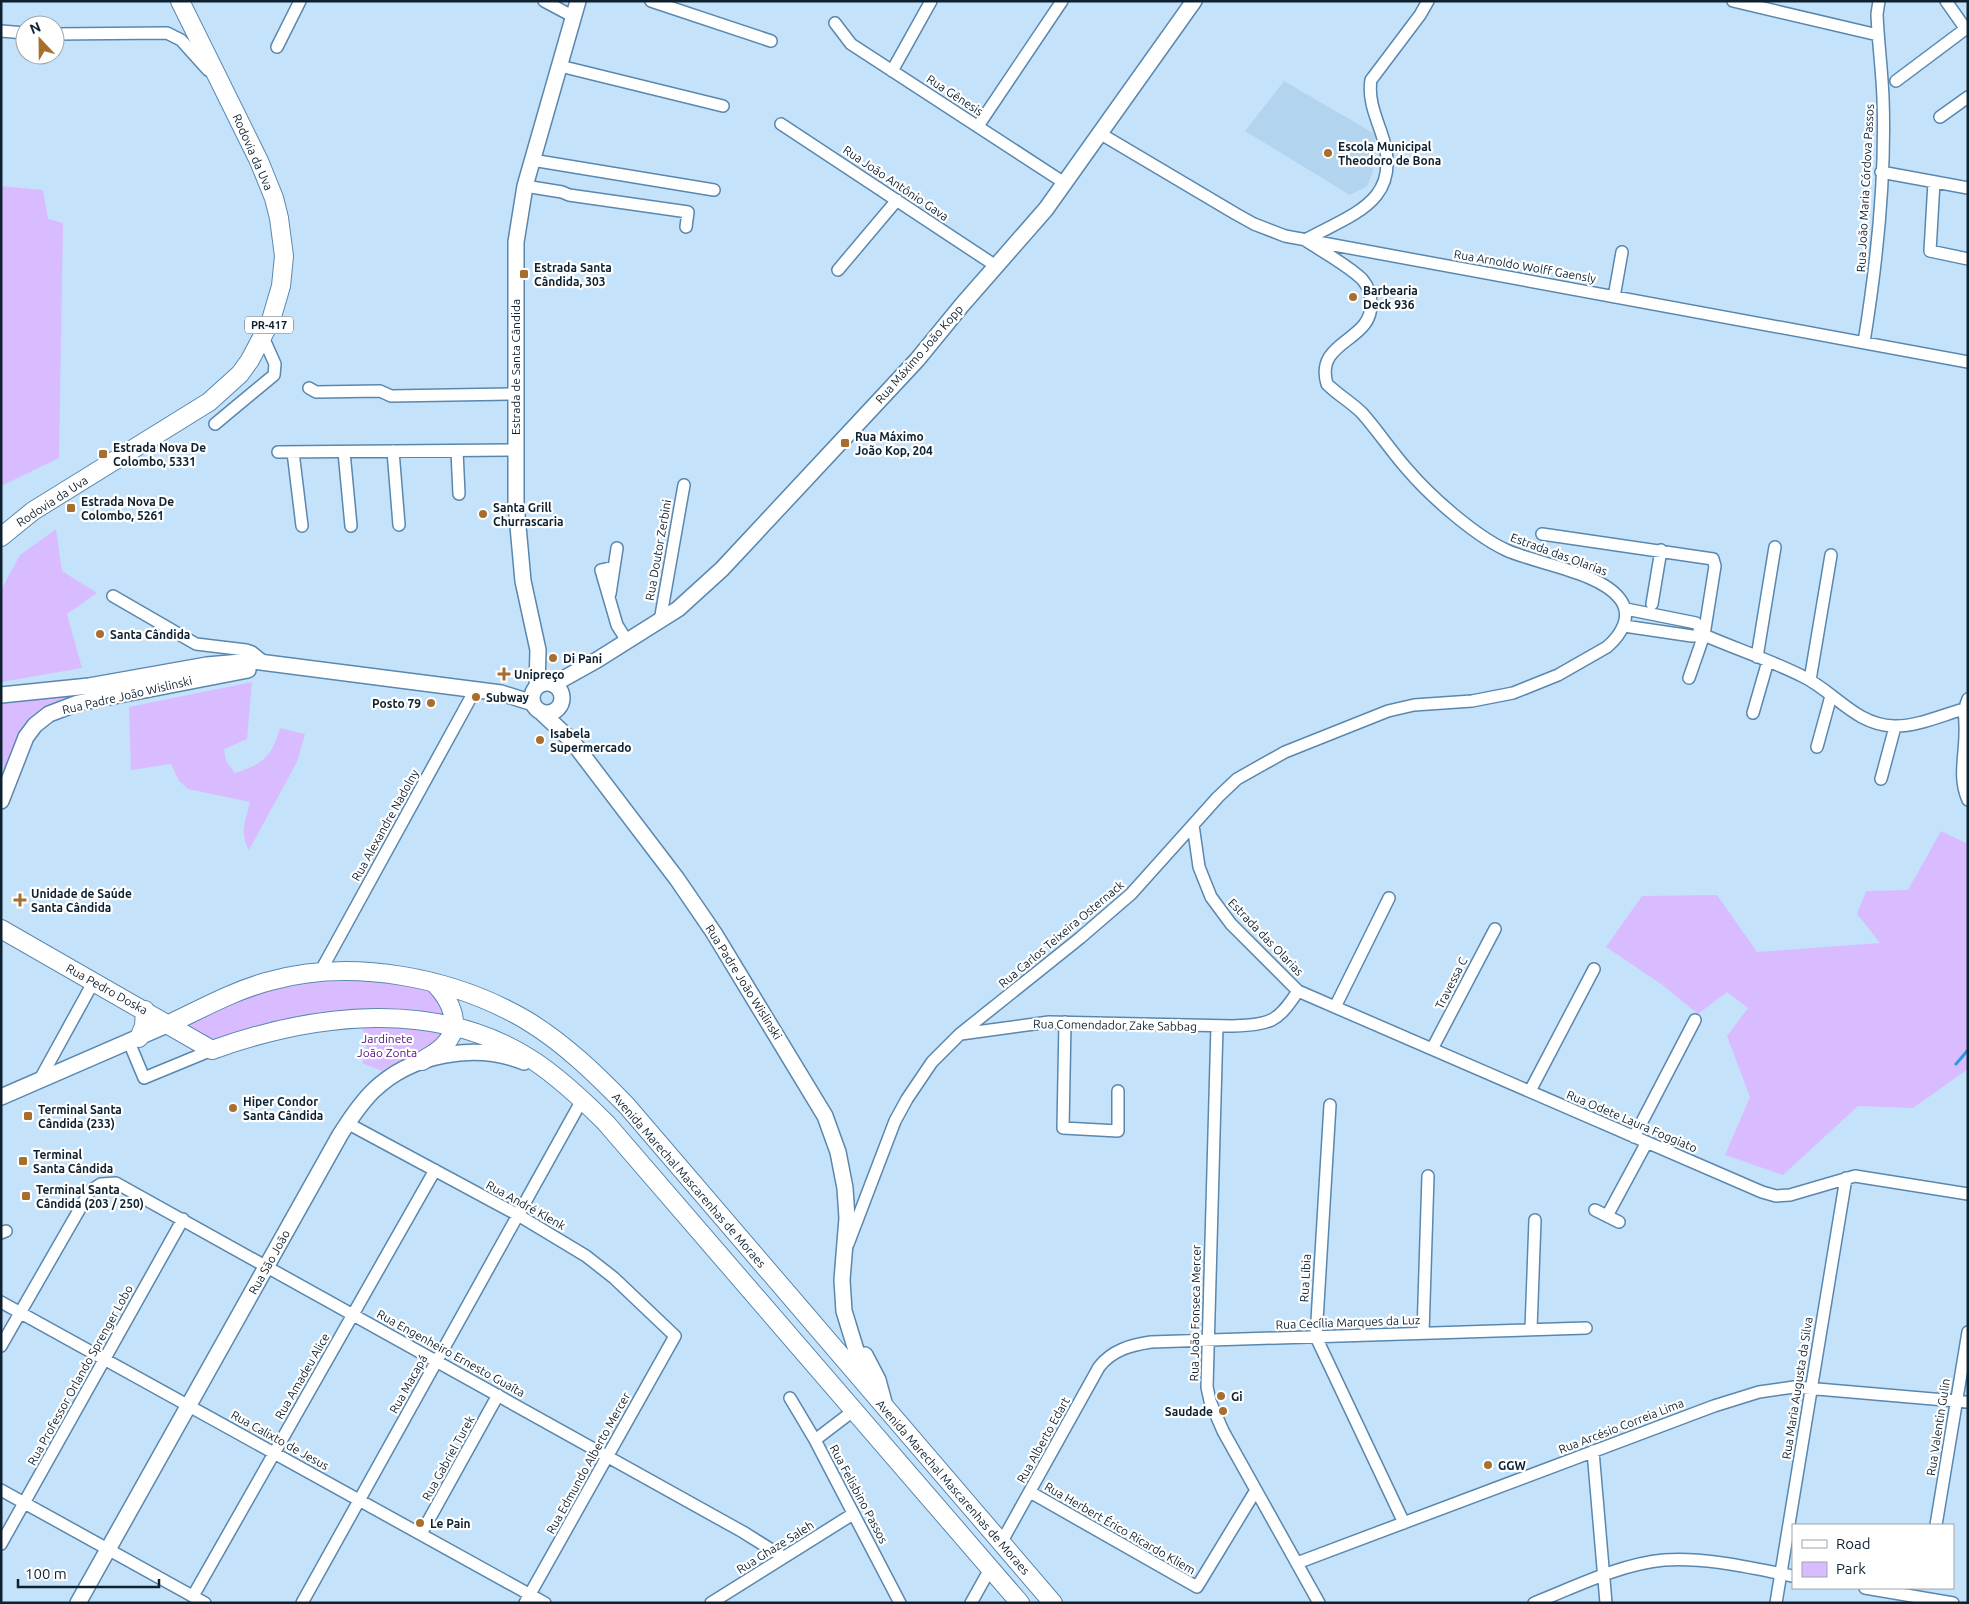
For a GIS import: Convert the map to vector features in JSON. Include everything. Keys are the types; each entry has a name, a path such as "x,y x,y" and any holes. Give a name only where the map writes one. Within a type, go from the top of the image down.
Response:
{"highway":[{"name":"Rodovia da Uva","path":"1,537 33,511 209,402 240,374 264,337 280,286 284,256 279,218 268,181 180,1"},
{"name":"Rua Pedro Doska","path":"1,929 212,1050"},
{"name":"Avenida Marechal Mascarenhas de Moraes","path":"169,1024 269,981 319,974 383,974 434,983 477,997 526,1020 567,1050 590,1070 641,1122 1053,1603"},
{"path":"422,1061 445,1045 450,1038 453,1025 450,1004 445,994 434,983"},
{"path":"134,1040 144,1026 145,1010 172,1013 196,1011"},
{"name":"Avenida Marechal Mascarenhas de Moraes","path":"212,1050 276,1029 322,1021 406,1019 453,1025 504,1044 550,1072 606,1123 885,1449 1020,1603"},
{"path":"774,1320 783,1313 793,1309 805,1315"},
{"path":"868,1388 885,1449"},
{"path":"990,1569 997,1538"}],"main road":[{"name":"Estrada de Santa Cândida","path":"536,698 538,650 521,565 516,504 516,242 525,186 578,1"},
{"name":"Rua Máximo João Kopp","path":"559,694 597,660 660,621 695,596 716,576 917,360 1066,184 1194,1"},
{"name":"Estrada de Santa Cândida","path":"538,650 559,694"},
{"name":"Rua Padre João Wislinski","path":"1,695 89,686 226,662 264,661 536,698 572,741 695,905 825,1116 833,1134 843,1170 847,1218 845,1253"},
{"name":"Rua Padre João Wislinski","path":"1,801 22,743 30,730 42,719 68,706 229,673 306,668"},
{"path":"128,693 168,682 175,677 179,670"},
{"path":"545,683 559,694 552,713 536,698 545,683"},
{"name":"Rua Padre João Wislinski","path":"559,694 562,716 572,741"},
{"name":"Avenida Marechal Mascarenhas de Moraes","path":"1,1097 169,1024"},
{"name":"Rua São João","path":"78,1603 347,1123 364,1100 381,1084 397,1073 422,1061 449,1054 489,1052 515,1058 550,1072"},
{"path":"845,1253 842,1296 844,1311 868,1388"},
{"path":"855,1342 873,1369 886,1410"}],"street":[{"path":"277,47 300,1"},
{"path":"544,1 574,17"},
{"path":"651,1 771,40"},
{"path":"892,70 931,1"},
{"path":"978,126 1062,1"},
{"path":"1305,240 1366,206 1382,188 1389,168 1388,156 1372,107 1371,80 1420,15 1428,1"},
{"path":"1733,1 1878,35"},
{"name":"Rua João Maria Córdova Passos","path":"1864,342 1876,268 1881,172 1883,98 1877,14 1879,1"},
{"path":"1896,81 1967,27 1946,1"},
{"name":"Rua Gênesis","path":"835,23 851,44 1066,184"},
{"path":"1,31 15,33"},
{"path":"65,34 167,32 181,40 223,87"},
{"path":"560,66 723,106"},
{"path":"1940,117 1968,98"},
{"name":"Rua João Antônio Gava","path":"781,124 996,266"},
{"name":"Rua Arnoldo Wolff Gaensly","path":"1100,134 1254,224 1272,232 1305,240 1968,362"},
{"path":"532,160 714,190"},
{"path":"1881,172 1968,188"},
{"path":"1934,182 1930,252 1968,259"},
{"path":"525,186 562,192 569,195 688,212 686,227"},
{"path":"838,270 897,200"},
{"name":"Estrada das Olarias","path":"1305,240 1360,278 1368,287 1371,299 1372,311 1368,322 1334,350 1328,358 1324,368 1327,384 1360,412 1415,478 1482,536 1516,554 1602,583 1620,598 1626,609"},
{"path":"1614,297 1622,252"},
{"path":"215,424 274,375 275,364 264,337"},
{"path":"309,388 316,392 380,391 391,396 515,394"},
{"path":"457,450 459,494"},
{"path":"278,452 515,450"},
{"path":"392,451 399,525"},
{"path":"293,452 302,526"},
{"path":"344,452 352,526"},
{"name":"Rua Doutor Zerbini","path":"660,621 684,485"},
{"path":"1542,534 1708,556 1714,562 1704,635 1689,678"},
{"path":"1757,656 1775,547"},
{"path":"617,548 614,567 602,570 617,625 627,641"},
{"path":"1652,604 1661,550"},
{"path":"1810,680 1831,555"},
{"path":"113,596 196,644 246,650 264,661"},
{"path":"1193,825 1218,796 1237,779 1285,752 1402,707 1472,702 1513,693 1534,686 1607,648 1617,638 1624,626 1626,609 1696,623 1704,635"},
{"path":"1659,630 1662,616"},
{"path":"1624,626 1692,636 1704,635 1810,680 1866,721 1895,727 1966,704 1966,736 1962,769 1968,800"},
{"path":"1753,713 1768,661"},
{"name":"Rua Alexandre Nadolny","path":"319,974 475,690"},
{"path":"1817,746 1831,696"},
{"path":"1881,779 1895,727"},
{"name":"Estrada das Olarias","path":"1193,825 1199,867 1210,897 1231,924 1298,991"},
{"name":"Rua Carlos Teixeira Osternack","path":"960,1034 1113,910 1150,874 1193,825"},
{"path":"1335,1007 1389,898"},
{"name":"Travessa C","path":"1432,1049 1494,929"},
{"path":"1530,1092 1594,969"},
{"path":"39,1081 94,981"},
{"name":"Rua Odete Laura Foggiato","path":"1298,991 1762,1192 1776,1196 1806,1191 1846,1178 1863,1177 1968,1194"},
{"name":"Rua Comendador Zake Sabbag","path":"960,1034 1029,1024 1065,1022 1217,1026 1268,1022 1283,1013 1298,991"},
{"path":"1634,1137 1695,1020"},
{"path":"1065,1022 1063,1128 1118,1131 1118,1091"},
{"name":"Rua João Fonseca Mercer","path":"1217,1026 1206,1373 1210,1401 1223,1431 1319,1603"},
{"path":"845,1253 899,1113 922,1075 944,1048 960,1034"},
{"name":"Avenida Marechal Mascarenhas de Moraes","path":"134,1040 144,1078 212,1050"},
{"name":"Rua Macapá","path":"302,1603 582,1100"},
{"name":"Rua Líbia","path":"1330,1105 1316,1337 1404,1523"},
{"name":"Rua André Klenk","path":"347,1123 518,1215 601,1266 674,1336"},
{"path":"1607,1216 1647,1142"},
{"name":"Rua Amadeu Alice","path":"193,1596 434,1170"},
{"path":"1423,1333 1428,1176"},
{"name":"Rua Maria Augusta da Silva","path":"1776,1603 1846,1178"},
{"name":"Rua Engenheiro Ernesto Guaíta","path":"20,1312 90,1191 101,1184 116,1183 743,1532 783,1558"},
{"path":"1595,1210 1619,1222"},
{"name":"Rua Professor Orlando Sprenger Lobo","path":"1,1544 183,1219"},
{"path":"1531,1329 1536,1220"},
{"name":"Rua Calixto de Jesus","path":"1,1302 422,1534 528,1599 545,1603"},
{"path":"1,1346 20,1312"},
{"name":"Rua Cecília Marques da Luz","path":"1113,1353 1128,1347 1151,1342 1586,1328"},
{"name":"Rua Valentin Gulin","path":"1936,1524 1962,1402 1968,1332"},
{"name":"Rua Edmundo Alberto Mercer","path":"528,1599 674,1336"},
{"name":"Rua Alberto Edart","path":"997,1538 1030,1492 1099,1367 1113,1353"},
{"name":"Rua Arcésio Correia Lima","path":"1297,1563 1737,1398 1780,1388 1811,1388 1962,1402"},
{"name":"Rua Gabriel Turek","path":"422,1534 498,1395"},
{"path":"790,1398 815,1440"},
{"name":"Rua Felisbino Passos","path":"853,1411 815,1440 900,1603"},
{"path":"1593,1451 1606,1603"},
{"path":"1,1490 205,1603"},
{"name":"Rua Herbert Érico Ricardo Kliem","path":"1030,1492 1197,1587 1256,1490"},
{"name":"Rua Ghaze Saleh","path":"710,1603 853,1514"},
{"path":"1534,1603 1604,1576 1645,1563 1680,1560 1713,1563 1792,1576"},
{"path":"971,1603 990,1569"},
{"path":"1872,1589 1924,1596 1953,1603"}],"shaded area":[{"name":"Escola Municipal Theodoro de Bona","path":"1284,81 1375,134 1373,172 1367,186 1350,195 1245,131"}],"green space":[{"path":"1,186 43,190 48,219 63,223 59,458 1,486"},
{"path":"56,529 62,571 97,593 67,614 82,668 1,682 1,590 20,555"},
{"path":"168,677 50,708 5,779 1,750 1,704"},
{"path":"252,682 247,739 224,749 226,761 235,773 253,766 265,758 277,738 280,728 305,734 297,762 249,850 244,838 244,832 250,802 188,789 179,781 171,764 131,770 129,707"},
{"path":"1941,831 1968,844 1968,1069 1913,1108 1858,1106 1783,1175 1725,1155 1750,1097 1727,1036 1748,1008 1727,992 1698,1014 1661,984 1606,947 1642,896 1717,895 1757,952 1880,943 1857,914 1866,891 1908,890"},
{"path":"395,982 421,988 431,994 439,1004 444,1018 217,1040 207,1038 180,1026 259,993 310,983"},
{"name":"Jardinete João Zonta","path":"361,1025 445,1030 427,1048 382,1071 362,1063 366,1053 366,1044 365,1034"}],"waterway":[{"path":"1956,1064 1968,1050"}],"place":[{"name":"Escola Municipal Theodoro de Bona","path":"1328,153"},
{"name":"Estrada Santa Cândida, 303","path":"524,274"},
{"name":"Barbearia Deck 936","path":"1353,297"},
{"name":"Rua Máximo João Kop, 204","path":"845,443"},
{"name":"Estrada Nova De Colombo, 5331","path":"103,454"},
{"name":"Estrada Nova De Colombo, 5261","path":"71,508"},
{"name":"Santa Grill Churrascaria","path":"483,514"},
{"name":"Santa Cândida","path":"100,634"},
{"name":"Di Pani","path":"553,658"},
{"name":"Unipreço","path":"504,674"},
{"name":"Subway","path":"476,697"},
{"name":"Posto 79","path":"431,703"},
{"name":"Isabela Supermercado","path":"540,740"},
{"name":"Unidade de Saúde Santa Cândida","path":"20,900"},
{"name":"Hiper Condor Santa Cândida","path":"233,1108"},
{"name":"Terminal Santa Cândida (233)","path":"28,1116"},
{"name":"Terminal Santa Cândida","path":"23,1161"},
{"name":"Terminal Santa Cândida (203 / 250)","path":"26,1196"},
{"name":"Gi","path":"1221,1396"},
{"name":"Saudade","path":"1223,1411"},
{"name":"GGW","path":"1488,1465"},
{"name":"Le Pain","path":"420,1523"}]}
